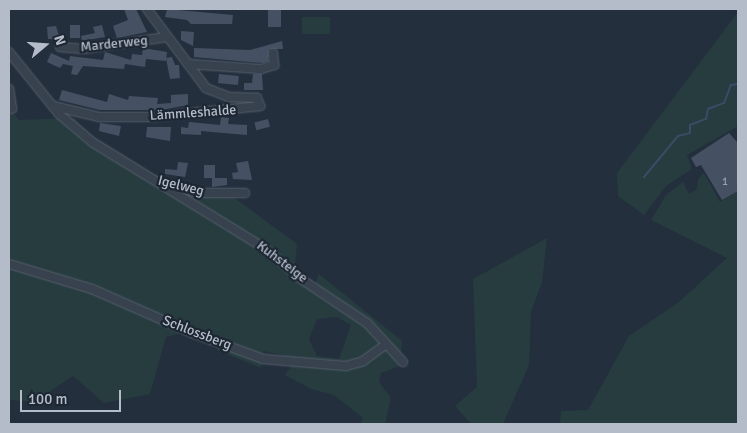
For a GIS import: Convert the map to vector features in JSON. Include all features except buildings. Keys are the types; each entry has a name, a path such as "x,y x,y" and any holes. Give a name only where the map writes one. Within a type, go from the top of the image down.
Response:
{"street":[{"name":"Lämmleshalde","path":"53,106 99,117 152,117 260,106 257,98 214,93 188,64 147,9"},
{"name":"Marderweg","path":"60,47 83,49 167,37"},
{"path":"9,52 53,106 92,142 148,178"},
{"path":"188,64 260,70 274,65 273,53"},
{"path":"9,89 12,110"},
{"name":"Igelweg","path":"148,178 198,193 245,193"},
{"name":"Kuhsteige","path":"148,178 266,249 301,279 367,323 403,362"},
{"name":"Schlossberg","path":"9,264 92,289 192,333 263,358 346,366 362,361 386,345"}],"green space":[{"path":"738,12 738,126 687,155 692,169 666,186 644,215 618,196 617,173"},
{"path":"302,17 330,17 330,34 302,34"},
{"path":"9,108 19,120 74,118 95,138 154,174 232,196 297,244 294,276 313,290 319,274 402,341 400,366 381,373 379,382 391,398 385,424 361,424 363,418 334,395 311,389 285,375 292,366 282,355 263,351 261,368 217,350 218,336 196,329 166,337 150,394 104,403 73,376 34,402 9,400","holes":["337,317 351,325 339,359 317,356 309,339 317,319"]},
{"path":"704,173 720,202 738,191 738,424 560,424 561,411 588,410 629,336 679,302 727,258 651,220 666,195 683,182 689,194 697,189 698,179"},
{"path":"547,238 542,282 531,312 529,365 503,424 471,424 455,406 477,387 473,279"}],"waterway":[{"path":"644,177 678,136 690,133 690,125 706,119 708,109 724,103 731,85 738,84"}]}
